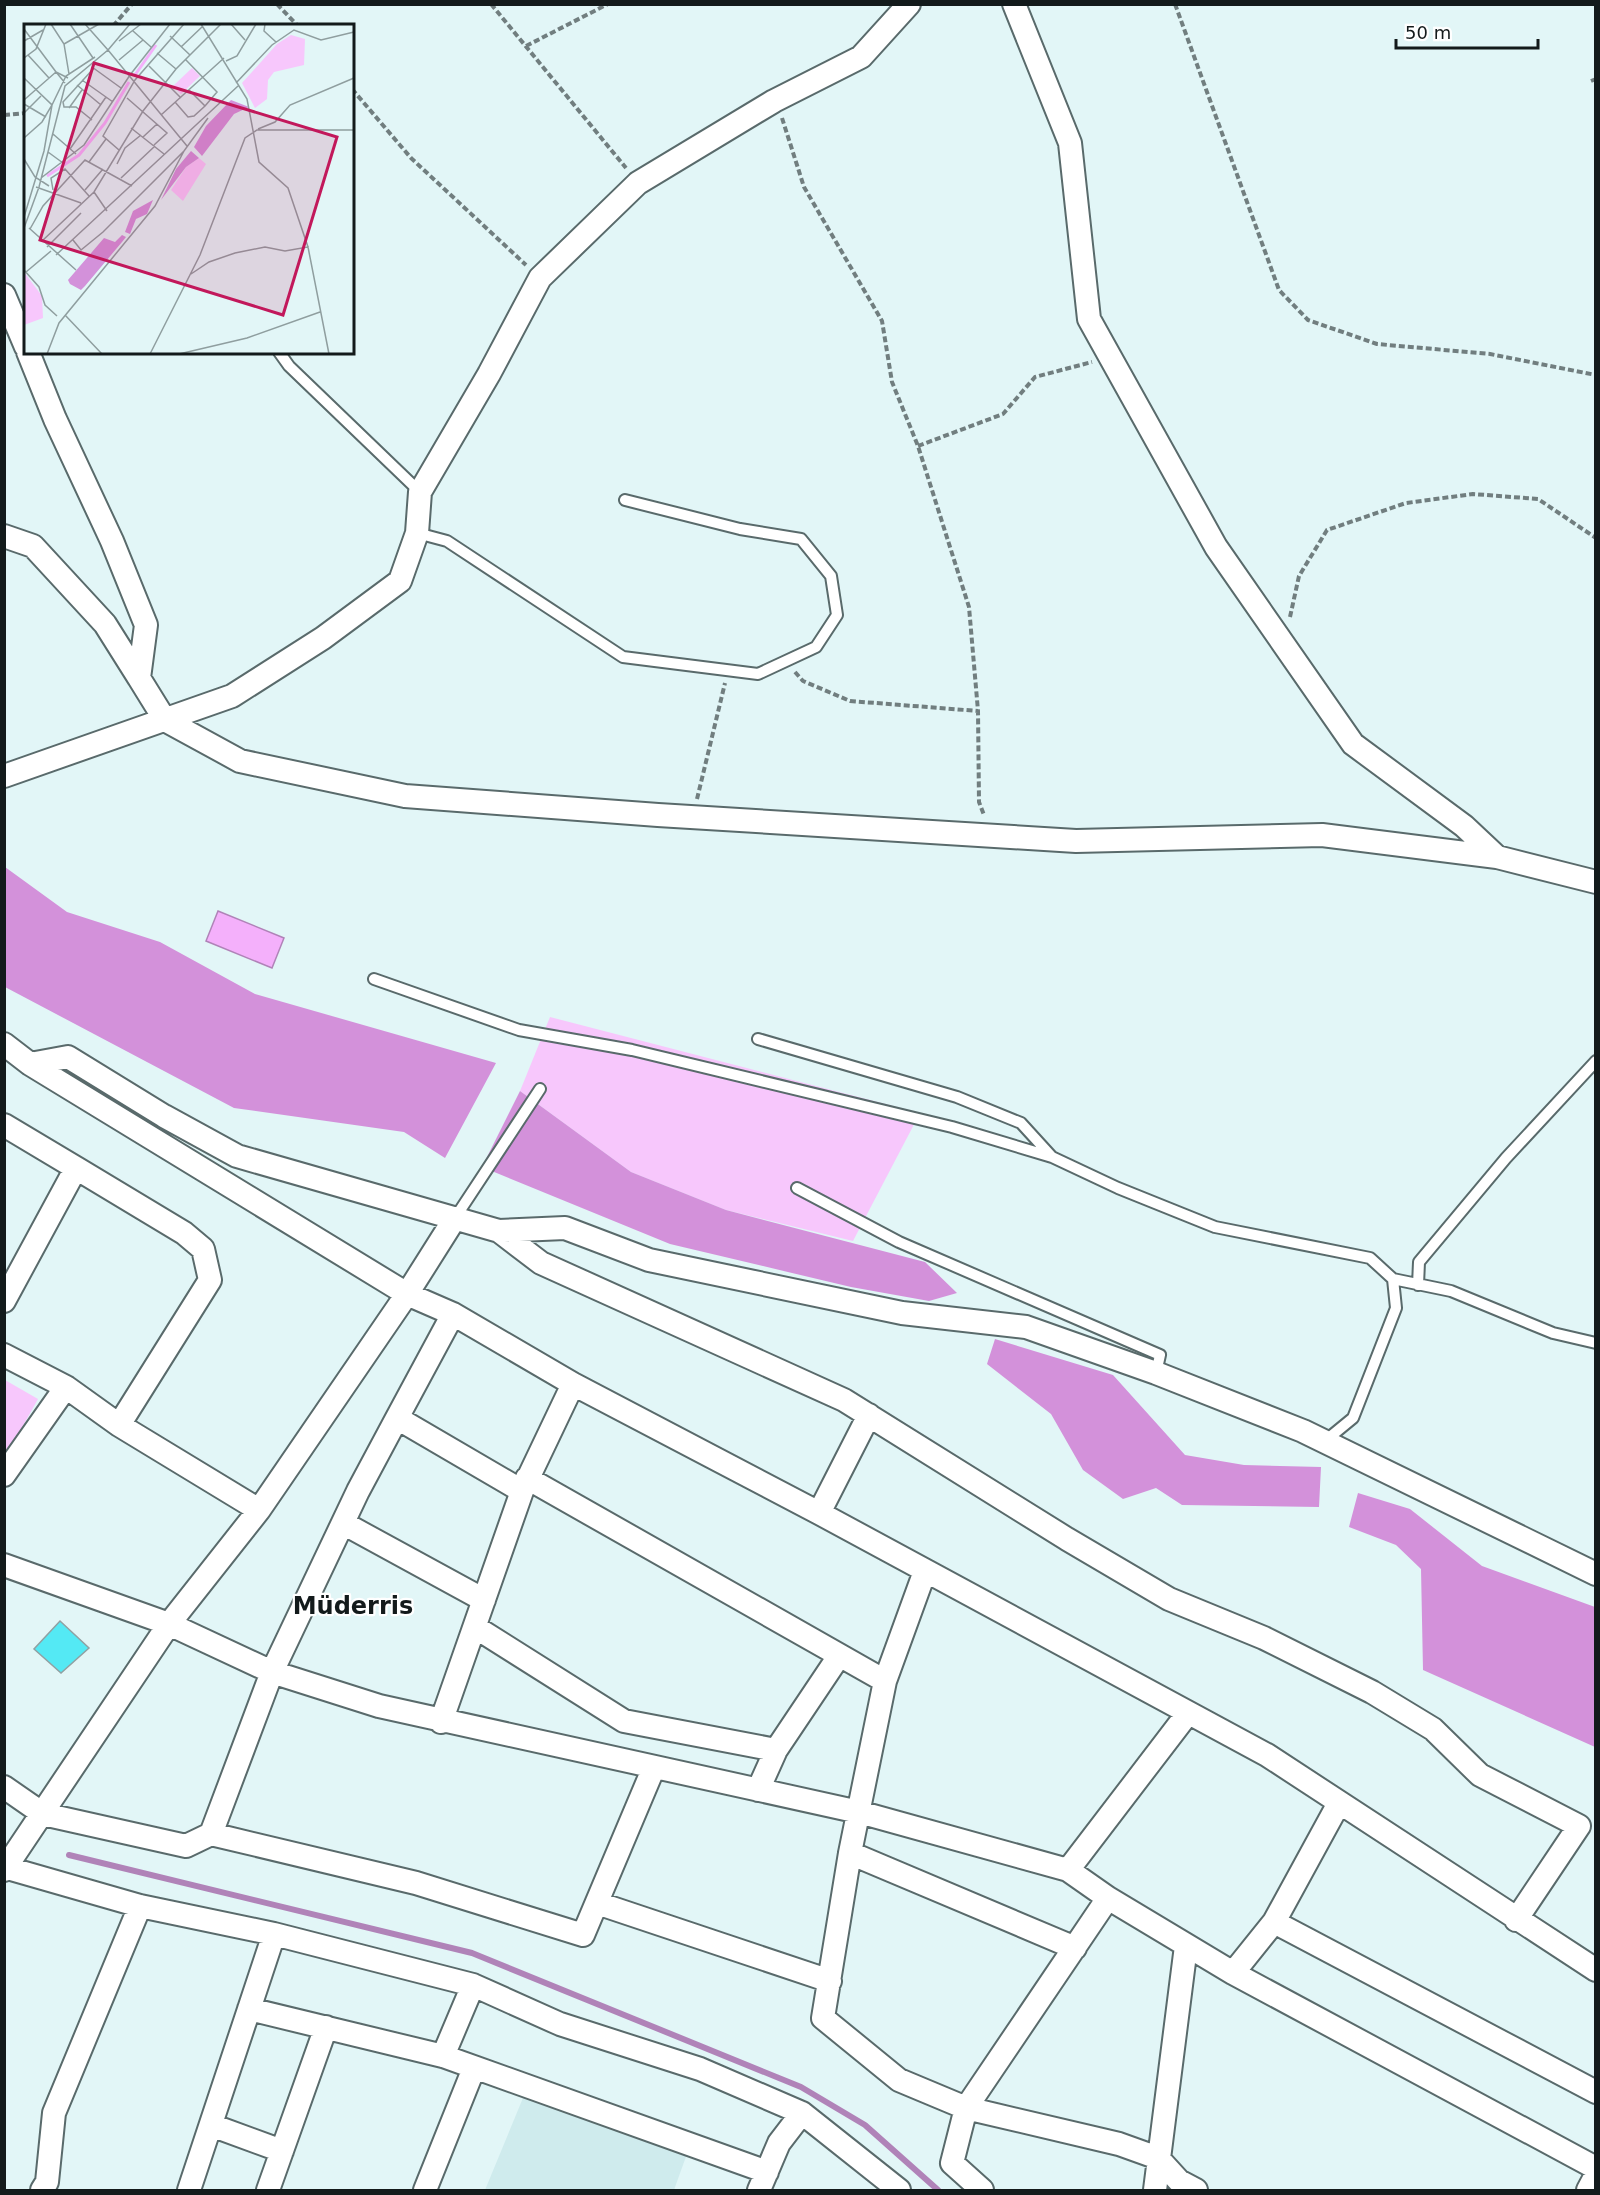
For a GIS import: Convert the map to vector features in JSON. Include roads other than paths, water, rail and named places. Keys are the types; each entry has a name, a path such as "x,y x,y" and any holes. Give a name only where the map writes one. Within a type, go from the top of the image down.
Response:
{"street":[{"path":"4,776 232,696 323,638 400,581 417,533 420,492 489,374 540,278 638,183 774,101 861,57 909,4"},
{"path":"1014,4 1070,143 1089,320 1216,547 1353,744 1464,826 1497,857"},
{"path":"4,295 24,342"},
{"path":"29,354 55,418 112,541 146,625 139,678"},
{"path":"4,536 33,546 105,624 165,720 240,762 405,796 693,817 1076,841 1322,835 1497,857 1596,882"},
{"path":"4,1044 30,1064 407,1294 453,1314 573,1384 819,1513 1267,1755 1516,1920 1596,1970"},
{"path":"30,1064 68,1057 165,1116 237,1156 499,1231 565,1228 649,1260 902,1313 1026,1327 1156,1373 1325,1441 1596,1574"},
{"path":"4,1125 184,1233 203,1249 210,1280 118,1425"},
{"path":"4,1301 76,1168"},
{"path":"455,1218 407,1294 259,1510 169,1624 5,1869 140,1906 274,1935 473,1986 560,2024 700,2069 802,2113 899,2190"},
{"path":"499,1231 541,1263 844,1400 1067,1539 1169,1599 1264,1638 1372,1692 1433,1728 1480,1775 1579,1826 1516,1920"},
{"path":"211,1834 272,1672 343,1523 453,1314"},
{"path":"4,1355 66,1387 118,1425 259,1510"},
{"path":"441,1722 525,1485 573,1384"},
{"path":"4,1475 66,1387"},
{"path":"819,1513 868,1415"},
{"path":"397,1418 525,1485 885,1682"},
{"path":"343,1523 484,1600"},
{"path":"4,1565 169,1624 272,1672 379,1706 441,1722 859,1812 1068,1870 1108,1898 1186,1946 1596,2168"},
{"path":"925,1571 885,1682 850,1853 831,1981 823,2018 899,2080 966,2108 1119,2144 1158,2158 1179,2181 1196,2190"},
{"path":"475,1627 624,1721 776,1750"},
{"path":"758,1790 776,1750 839,1656"},
{"path":"1068,1870 1188,1713"},
{"path":"609,1758 624,1721"},
{"path":"4,1786 43,1814 186,1846 211,1834 416,1883 583,1935 654,1767"},
{"path":"1233,1972 1274,1922 1339,1803"},
{"path":"850,1853 1075,1948"},
{"path":"982,2190 952,2163 966,2108 1108,1898"},
{"path":"597,1903 831,1981"},
{"path":"50,2188 54,2113 140,1906"},
{"path":"1274,1922 1596,2092"},
{"path":"189,2190 274,1935"},
{"path":"1155,2190 1186,1946"},
{"path":"443,2056 473,1986"},
{"path":"249,2009 443,2056 763,2181 779,2143 802,2113"},
{"path":"267,2190 326,2027"},
{"path":"425,2190 474,2068"},
{"path":"211,2125 282,2151"},
{"path":"1587,2190 1596,2175"}],"lane":[{"path":"280,354 289,366 420,492"},
{"path":"417,533 447,541 623,657 758,674 816,647 837,615 831,576 801,538 740,529 625,500"},
{"path":"374,979 519,1030 632,1050 952,1128 1052,1157 1118,1188 1215,1227 1370,1258 1393,1279 1451,1291 1553,1333 1596,1343"},
{"path":"758,1039 968,1101 1021,1123 1052,1157"},
{"path":"1418,1285 1419,1262 1506,1158 1596,1061"},
{"path":"455,1218 540,1089"},
{"path":"797,1188 898,1242 1160,1355 1156,1373"},
{"path":"1325,1441 1353,1418 1396,1308 1393,1279"}],"waterway":[{"path":"69,1855 472,1953 801,2087 865,2125 938,2190"}],"district":[{"name":"Müderris","path":"353,1606"}]}
